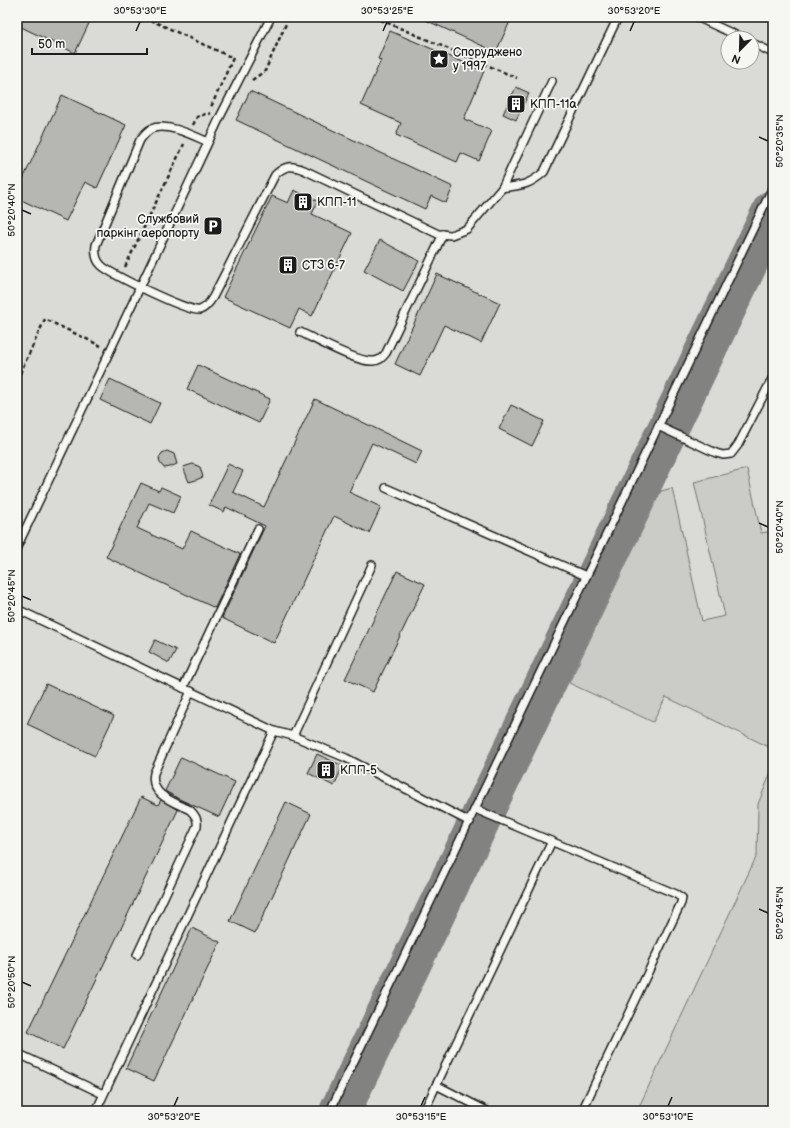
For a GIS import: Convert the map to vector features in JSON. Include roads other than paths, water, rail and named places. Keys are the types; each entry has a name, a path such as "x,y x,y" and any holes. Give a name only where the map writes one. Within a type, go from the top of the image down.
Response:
{"lane":[{"path":"17,547 141,287 208,142 271,17"},
{"path":"502,188 525,185 532,182 544,172 618,17"},
{"path":"697,17 725,30"},
{"path":"760,47 773,53"},
{"path":"208,142 169,127 151,129 146,133 140,140 96,245 95,252 97,260 101,265 120,277 164,298 194,310 200,310 207,306 213,297 275,175 279,171 288,167 294,166 304,170 438,234 451,235 467,229 502,188 552,81"},
{"path":"330,1111 470,822 586,576 773,187"},
{"path":"300,332 359,359 372,362 382,358 386,353 443,234"},
{"path":"658,426 716,453 728,456 738,445 773,377"},
{"path":"386,488 586,576"},
{"path":"183,688 258,529"},
{"path":"293,736 372,565"},
{"path":"17,609 274,731 293,736 346,758 470,822"},
{"path":"137,955 197,826 198,820 193,813 159,794 153,781 154,773 191,691"},
{"path":"96,1111 274,731"},
{"path":"476,809 676,894 682,898 681,903 582,1111"},
{"path":"424,1111 552,841"},
{"path":"17,1053 103,1094"},
{"path":"436,1085 487,1111"}],"place":[{"name":"Споруджено у 1997","path":"439,59"},
{"name":"КПП-11а","path":"516,104"},
{"name":"КПП-11","path":"303,202"},
{"name":"Службовий паркінг аеропорту","path":"213,226"},
{"name":"СТЗ 6-7","path":"288,265"},
{"name":"КПП-5","path":"326,770"}]}
